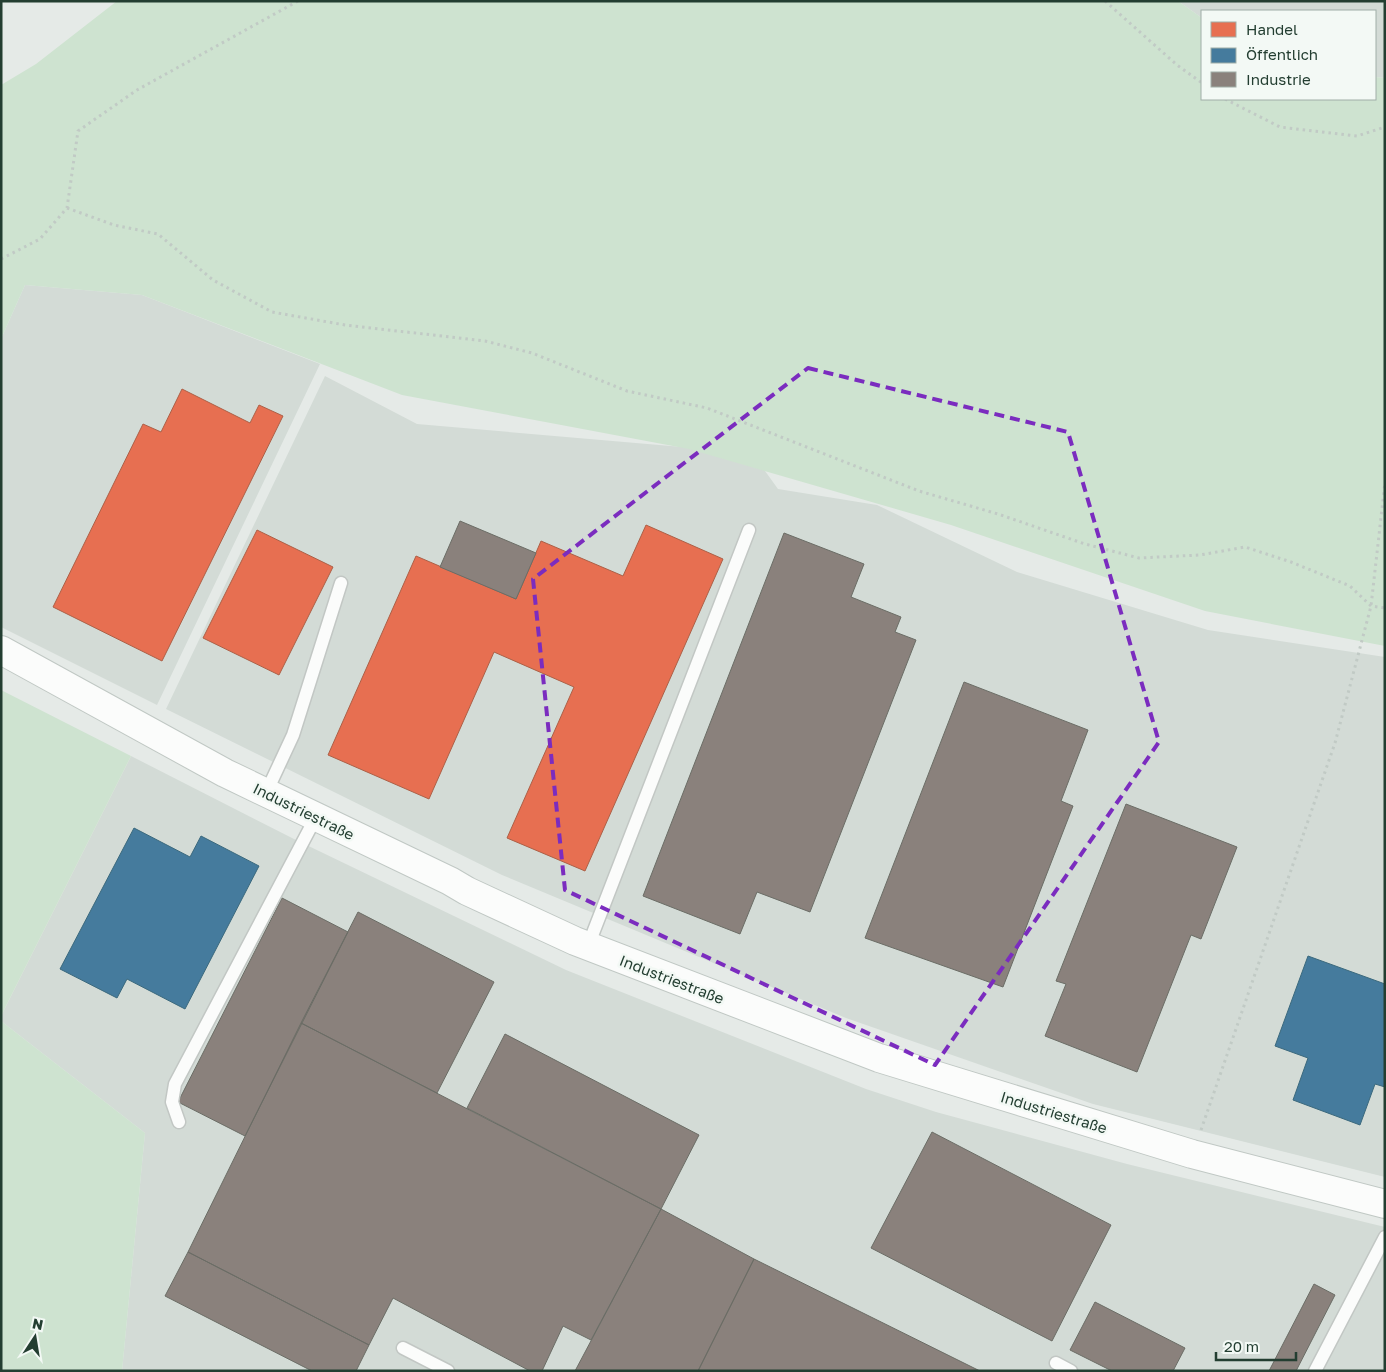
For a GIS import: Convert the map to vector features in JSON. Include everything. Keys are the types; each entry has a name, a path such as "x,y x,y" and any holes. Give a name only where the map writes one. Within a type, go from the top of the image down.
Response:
{"main road":[{"name":"Industriestraße","path":"1,650 225,773 467,891 588,946 879,1058 1192,1154 1385,1204"}],"lane":[{"path":"588,946 749,530"},
{"path":"266,793 293,736 341,584"},
{"path":"179,1122 172,1102 175,1084 316,817"},
{"path":"1315,1371 1385,1237"},
{"path":"403,1348 448,1371"},
{"path":"1056,1363 1071,1371"}],"path":[{"path":"1,259 40,239 67,208 78,131 137,90 298,1"},
{"path":"1104,1 1177,65 1201,82"},
{"path":"1227,100 1280,127 1358,136 1385,127"},
{"path":"67,208 114,225 158,234 214,280 272,312 345,325 484,342 532,353 627,391 706,408 919,491 998,514 1085,544 1139,558 1200,555 1245,546 1350,586 1371,606 1385,608"},
{"path":"1192,1154 1335,743 1371,606 1385,482"}],"highlighted area":[{"path":"808,368 1068,432 1159,742 935,1065 565,890 533,579"}],"shaded area":[{"path":"1178,1 1385,1 1385,78 1376,77 1376,10 1201,10 1201,17"},
{"path":"25,285 142,295 320,364 157,705 1,627 1,339"},
{"path":"325,376 417,424 752,453 778,489 877,505 1017,572 1208,630 1385,657 1385,1177 1093,1104 846,1018 502,875 166,709"},
{"path":"131,756 294,839 566,970 866,1089 936,1112 1127,1164 1385,1227 1385,1371 122,1371 145,1133 1,1021 1,1016"}],"green space":[{"path":"117,1 1178,1 1201,17 1201,100 1376,100 1376,77 1385,78 1385,646 1205,611 951,525 689,449 402,395 142,295 25,285 1,339 1,85 36,64"},
{"path":"1,690 131,756 1,1016"},
{"path":"1,1021 145,1133 122,1371 1,1371"}],"building: Handel":[{"path":"182,389 250,423 259,405 283,416 162,661 53,607 143,424 161,432"},
{"path":"646,525 723,559 585,871 507,838 574,687 494,652 429,799 328,755 416,556 516,599 541,541 623,576"},
{"path":"257,530 333,567 279,675 203,638"}],"building: Öffentlich":[{"path":"134,828 190,857 201,836 259,866 185,1009 127,979 117,998 60,969"},
{"path":"1308,956 1385,984 1385,1087 1375,1084 1360,1125 1293,1100 1308,1058 1275,1046"}],"building: Industrie":[{"path":"460,521 536,553 516,599 440,567"},
{"path":"784,533 864,564 851,597 901,617 895,632 916,640 810,912 757,892 740,934 643,896"},
{"path":"964,682 1088,730 1061,801 1073,806 1003,987 865,938"},
{"path":"1126,804 1237,847 1201,939 1191,935 1137,1072 1045,1036 1066,984 1056,981"},
{"path":"282,898 348,932 245,1136 178,1102"},
{"path":"358,912 494,982 437,1093 301,1023"},
{"path":"301,1023 661,1209 591,1340 563,1326 542,1371 530,1371 393,1298 369,1345 188,1252"},
{"path":"505,1034 699,1135 661,1209 467,1108"},
{"path":"932,1132 1111,1225 1052,1341 871,1248"},
{"path":"661,1209 754,1259 698,1371 575,1371"},
{"path":"188,1252 369,1345 356,1371 312,1371 165,1296"},
{"path":"754,1259 980,1371 698,1371"},
{"path":"1314,1284 1335,1295 1296,1371 1269,1371"},
{"path":"1095,1302 1185,1348 1173,1371 1112,1371 1070,1350"}]}
